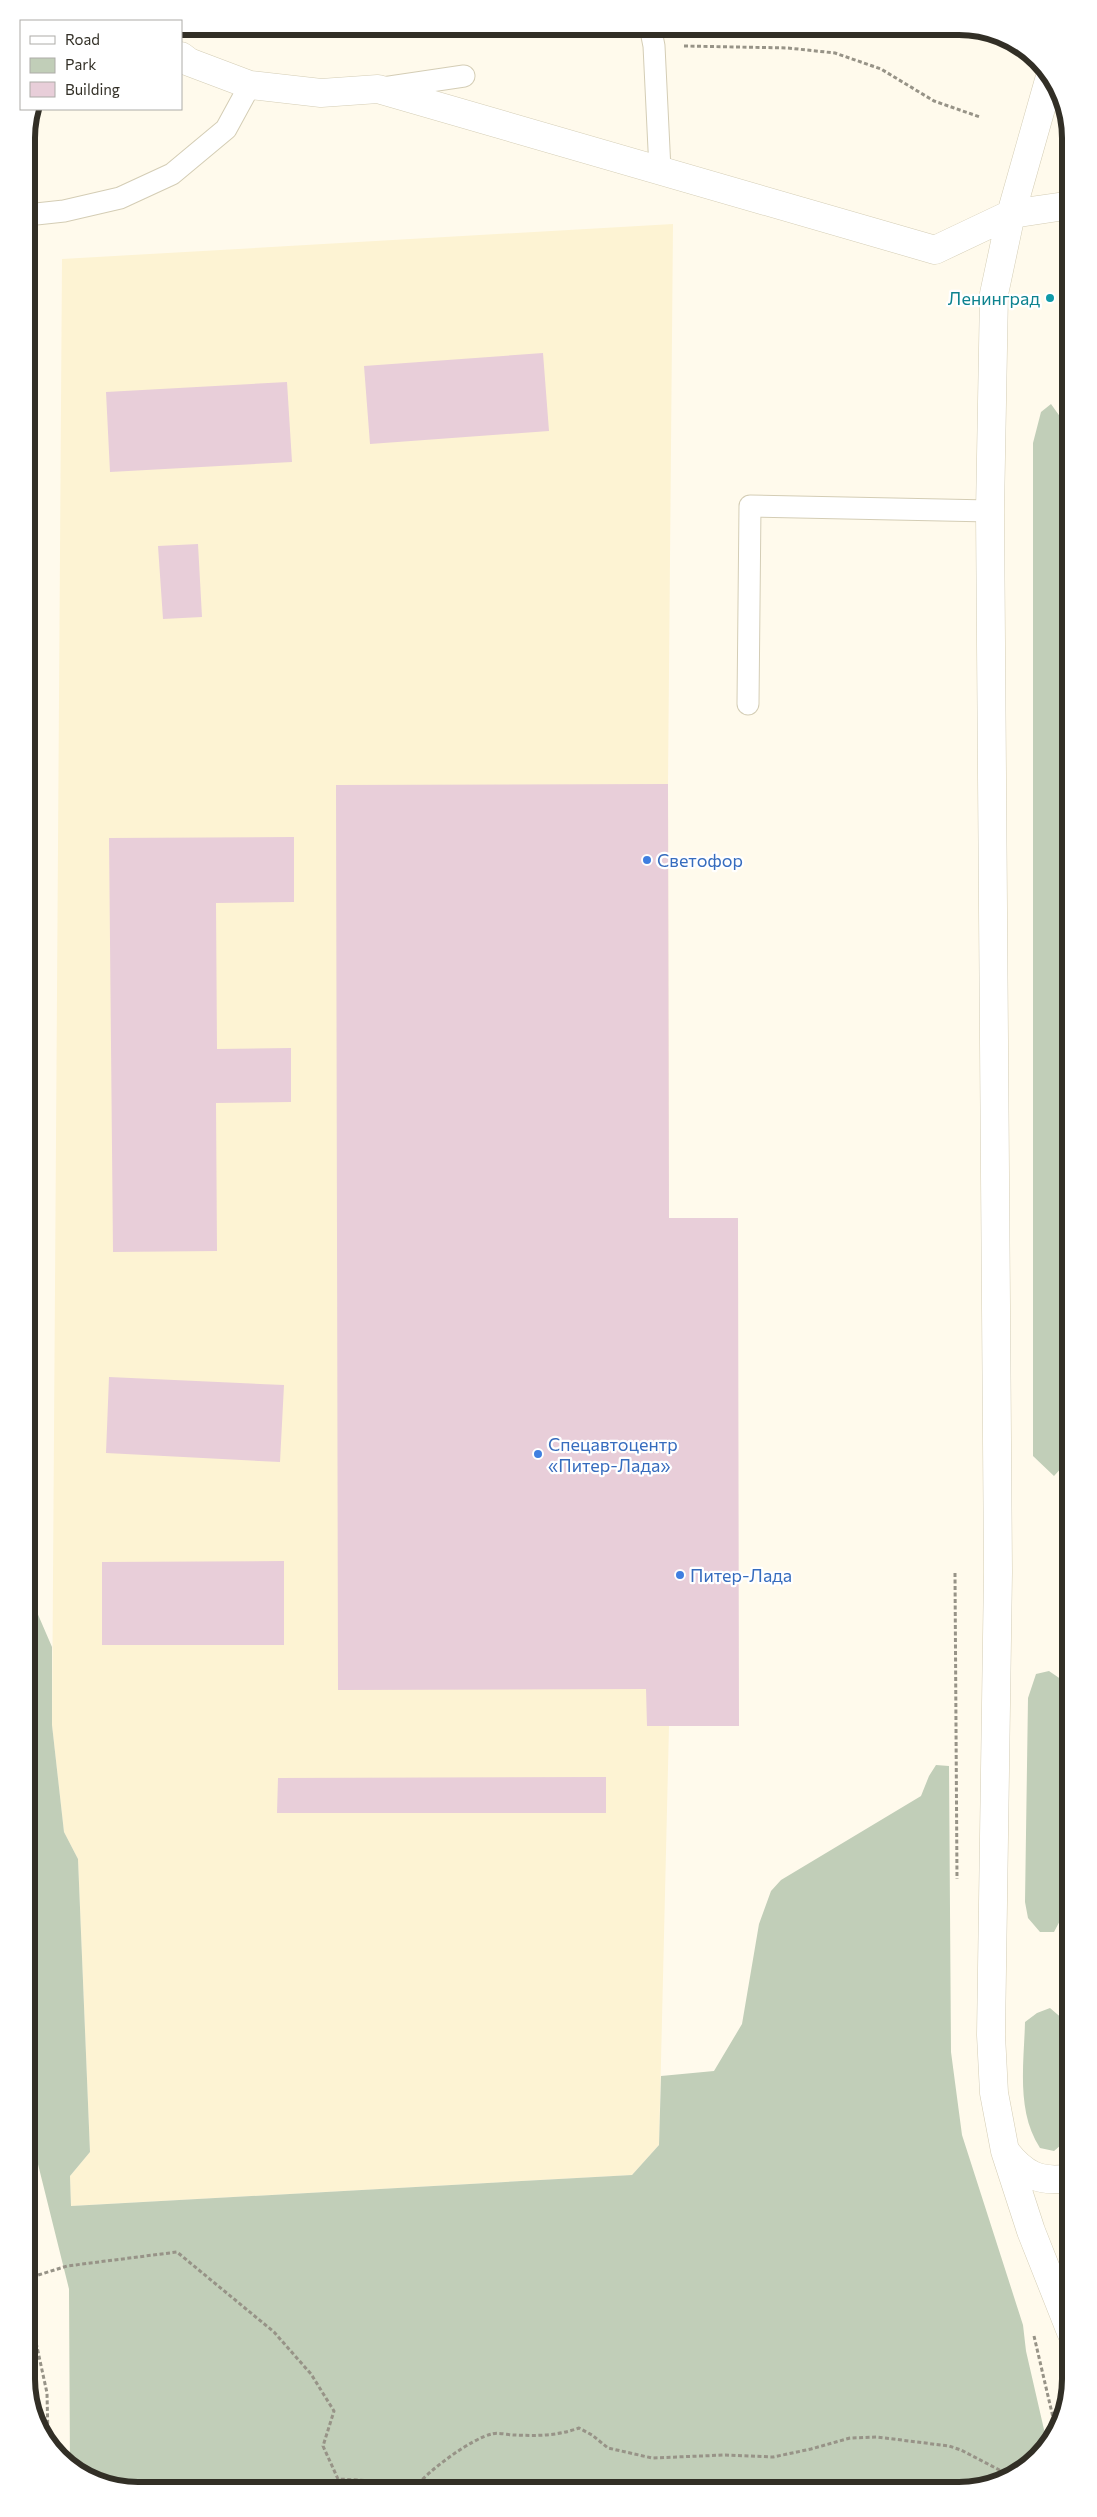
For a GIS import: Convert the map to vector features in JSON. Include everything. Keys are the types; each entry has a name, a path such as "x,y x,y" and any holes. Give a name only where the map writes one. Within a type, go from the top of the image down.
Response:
{"street":[{"path":"182,57 189,62 250,85 321,94 378,89 935,250 1011,214 1062,206"},
{"path":"1048,85 1011,214 994,294 990,511 998,1572 991,2035 994,2094 1005,2151 1031,2231 1062,2309"},
{"path":"1005,2151 1019,2168 1035,2177 1055,2181 1062,2180"}],"lane":[{"path":"652,36 660,170"},
{"path":"378,89 464,76"},
{"path":"35,214 120,198 172,174 226,129 250,85"},
{"path":"748,704 750,506 990,511"}],"path":[{"path":"652,36 835,53 881,69 934,101 980,117"},
{"path":"955,1573 956,1728"},
{"path":"35,2277 67,2266 176,2252 274,2332 311,2374 334,2411 323,2446 338,2479 375,2482"},
{"path":"35,2339 46,2393 48,2428"},
{"path":"419,2482 455,2453 492,2434 541,2436 564,2434 579,2428 592,2435 608,2448 652,2458 725,2455 773,2457 850,2438 877,2437 948,2446 961,2450 1003,2472"}],"shaded area":[{"path":"673,224 668,784 669,1218 739,1726 669,1726 659,2145 632,2175 71,2206 70,2176 90,2152 78,1859 64,1832 52,1725 62,259"}],"green space":[{"path":"1051,404 1062,419 1062,1467 1054,1476 1033,1456 1033,443 1041,412"},
{"path":"35,1608 52,1647 52,1725 64,1832 78,1859 90,2152 70,2176 71,2206 632,2175 659,2145 661,2076 714,2071 742,2024 759,1924 771,1891 781,1880 921,1796 929,1776 936,1765 949,1766 951,2052 962,2135 1023,2325 1026,2351 1045,2435 1032,2452 1016,2465 986,2479 959,2482 131,2482 111,2479 86,2468 70,2456 69,2289 35,2152"},
{"path":"1049,1671 1062,1680 1062,1917 1054,1932 1040,1932 1028,1918 1025,1902 1028,1698 1036,1674"},
{"path":"1050,2008 1062,2018 1062,2144 1054,2151 1040,2148 1032,2134 1024,2103 1025,2022 1037,2013"}],"building":[{"path":"543,353 549,431 370,444 364,366"},
{"path":"287,382 292,462 110,472 106,392"},
{"path":"198,544 202,617 163,619 158,546"},
{"name":"Спецавтоцентр «Питер-Лада»","path":"668,784 669,1218 738,1218 739,1726 647,1726 646,1689 338,1690 336,785"},
{"path":"294,837 294,902 216,903 217,1049 291,1048 291,1102 216,1103 217,1251 113,1252 109,838"},
{"path":"109,1377 284,1385 280,1462 106,1453"},
{"path":"284,1561 284,1645 102,1645 102,1562"},
{"path":"606,1777 606,1813 277,1813 278,1778"}],"place":[{"name":"Ленинград","path":"1050,298"},
{"name":"Светофор","path":"647,860"},
{"name":"Спецавтоцентр «Питер-Лада»","path":"538,1454"},
{"name":"Питер-Лада","path":"680,1575"}]}
